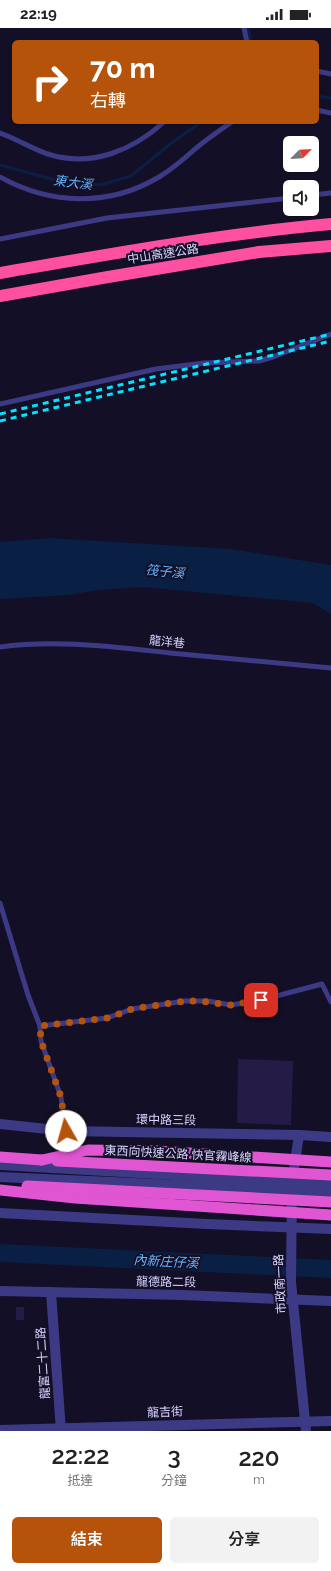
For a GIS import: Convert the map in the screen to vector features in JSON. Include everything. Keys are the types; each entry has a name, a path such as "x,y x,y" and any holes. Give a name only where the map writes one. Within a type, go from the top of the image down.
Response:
{"highway":[{"name":"中山高速公路","path":"0,273 114,253 269,229 331,224"},
{"name":"中山高速公路","path":"0,296 108,276 259,252 331,246"},
{"path":"42,1160 88,1150 157,1151 331,1162"},
{"name":"東西向快速公路 快官霧峰線","path":"0,1157 331,1175"},
{"path":"0,1185 331,1202"},
{"path":"0,1190 74,1198 331,1215"}],"street":[{"name":"環中路三段","path":"0,1124 66,1131 299,1135 331,1137"},
{"name":"市政南一路","path":"299,1135 292,1186 291,1282 305,1426"},
{"path":"0,1165 292,1186 331,1192"},
{"path":"0,1176 292,1186 331,1184"},
{"path":"0,1213 331,1229"},
{"name":"龍德路二段","path":"0,1291 293,1298 331,1301"},
{"name":"龍富二十二路","path":"51,1292 61,1430"},
{"name":"龍吉街","path":"0,1430 305,1426 331,1421"}],"lane":[{"path":"244,28 247,40"},
{"path":"319,71 331,74"},
{"path":"319,111 331,114"},
{"path":"0,133 52,156 88,159 105,156 125,149 142,139 161,124"},
{"path":"0,177 16,186 37,193 65,199 84,200 112,196 137,188 161,176 229,124"},
{"path":"319,194 331,193"},
{"path":"0,239 107,218 283,199"},
{"path":"0,404 156,369 204,363 259,361 274,357 331,334"},
{"name":"龍洋巷","path":"0,647 33,643 60,643 331,668"},
{"path":"0,903 28,995 40,1026 41,1041 61,1097 66,1131"},
{"path":"40,1026 108,1018 132,1009 185,1001 199,1001 230,1005 261,1000 322,984 331,1002"}],"water":[{"name":"筏子溪","path":"49,538 231,549 331,565 331,614 313,603 143,587 99,590 68,595 0,599 0,542"}],"building":[{"path":"238,1059 293,1061 291,1125 237,1123"},
{"path":"16,1307 24,1307 24,1320 16,1320"}],"waterway":[{"path":"248,28 251,40"},
{"name":"東大溪","path":"319,96 331,98"},
{"name":"東大溪","path":"0,165 59,181 100,185 131,176 170,144 198,124"},
{"name":"內新庄仔溪","path":"0,1253 331,1269"}],"railway":[{"path":"0,414 331,334"},
{"path":"0,421 331,341"}],"route":[{"path":"66,1131 64,1109 44,1052 41,1041 40,1026 108,1018 132,1009 185,1001 199,1001 230,1005 261,1000"}]}
